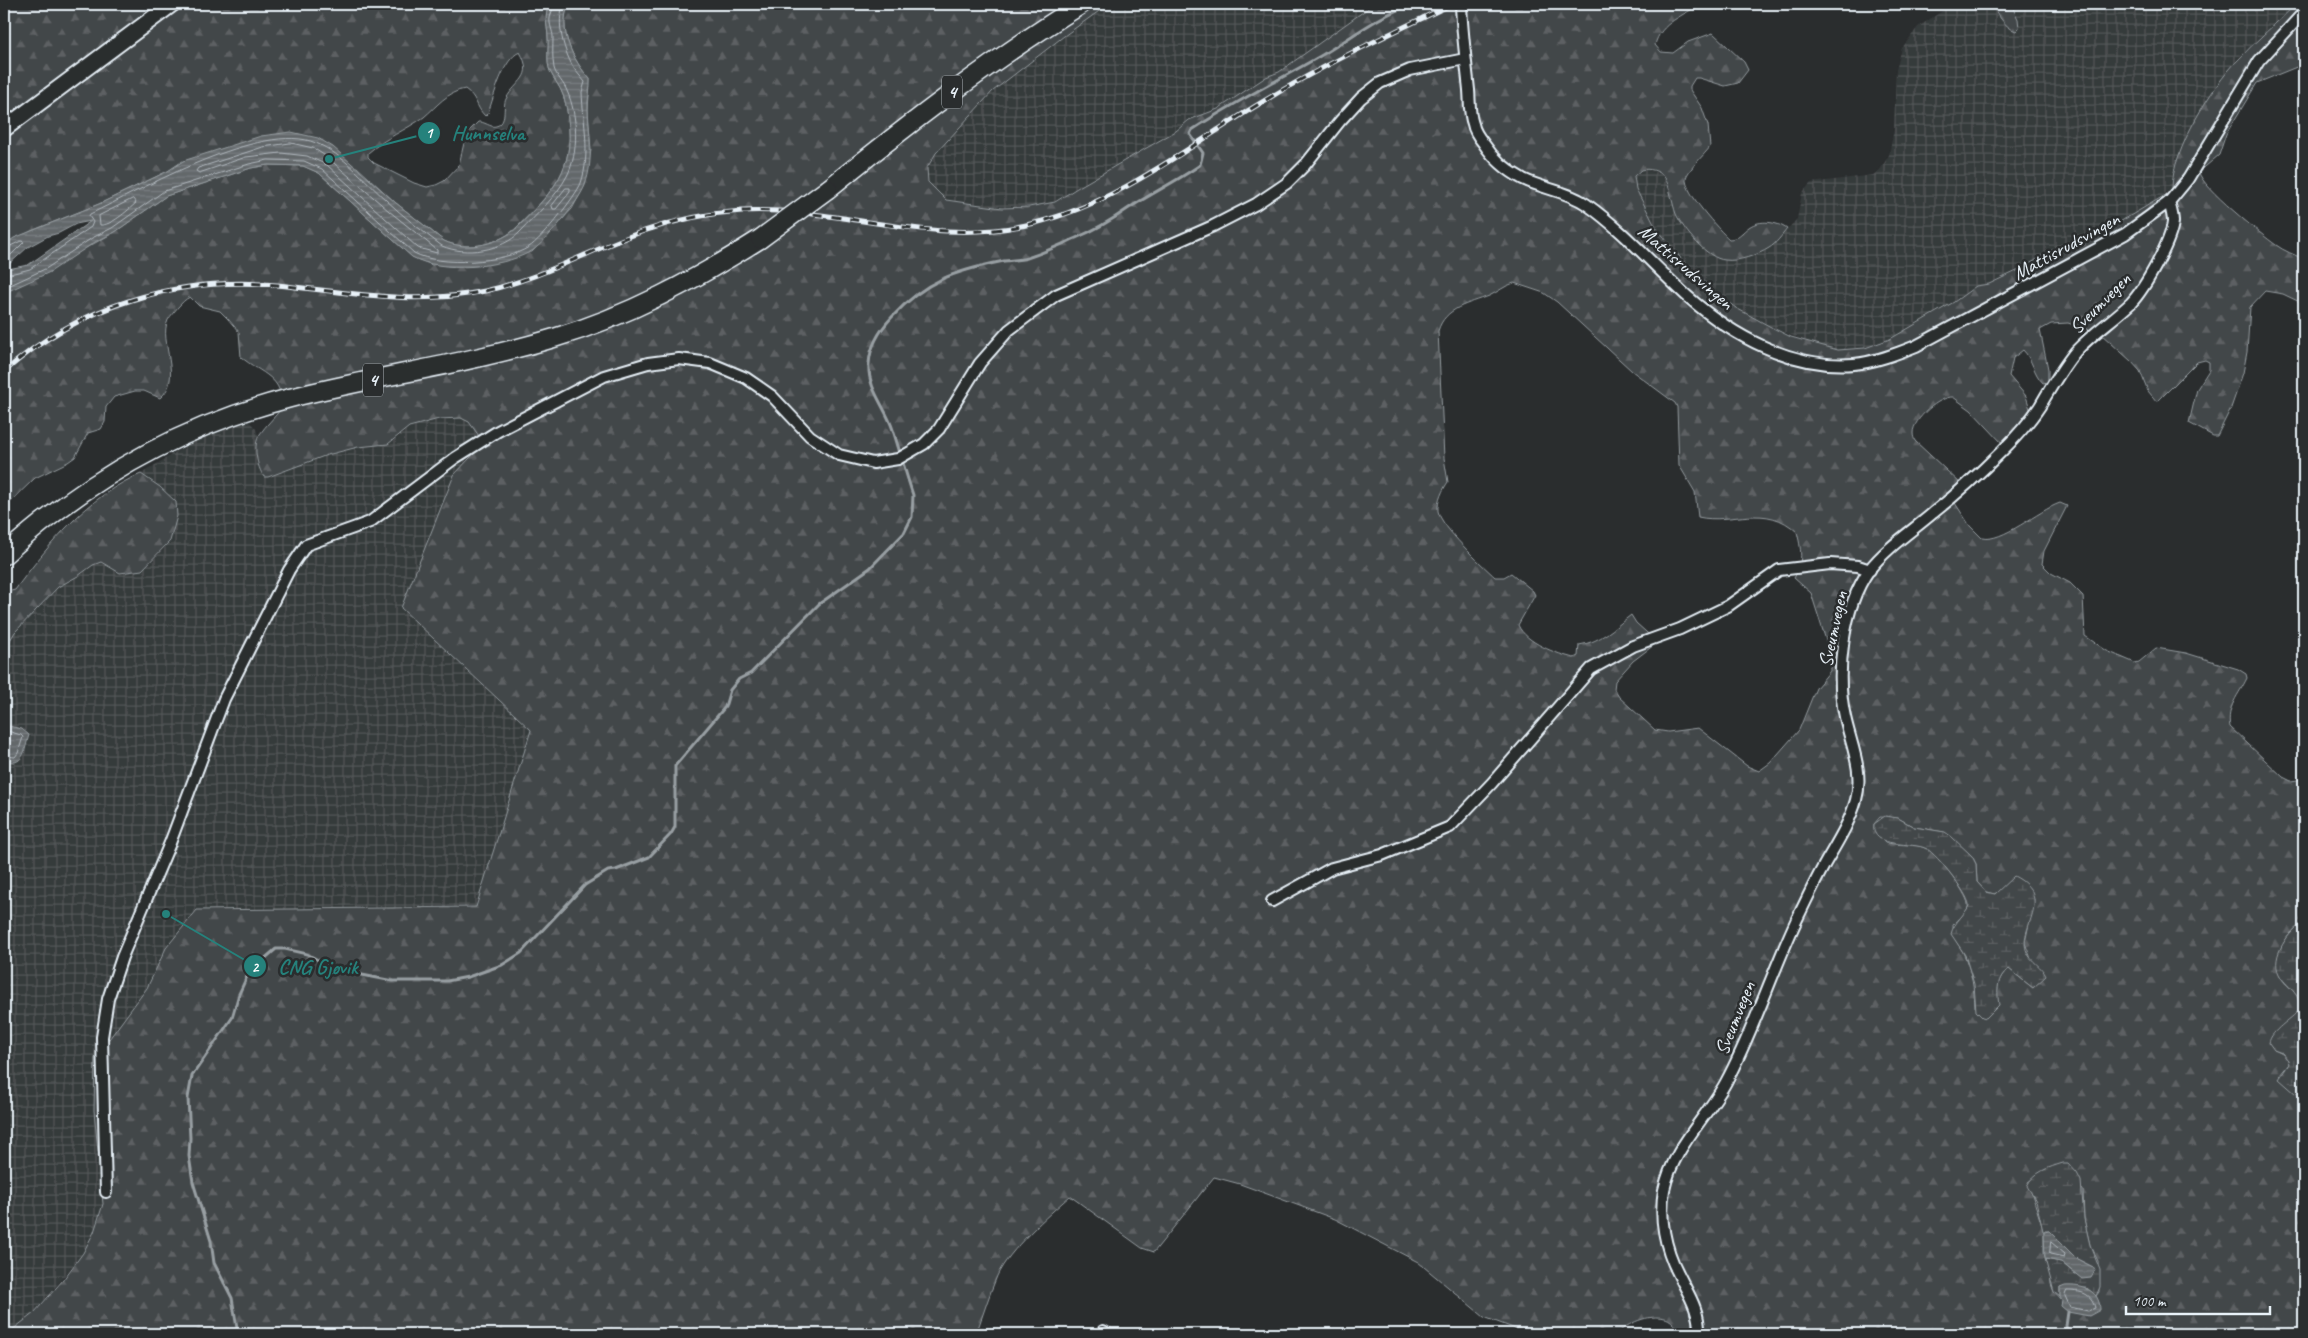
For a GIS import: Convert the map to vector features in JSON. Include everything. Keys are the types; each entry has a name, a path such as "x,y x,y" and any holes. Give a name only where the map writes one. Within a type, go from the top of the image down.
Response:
{"highway":[{"name":"4","path":"821,188 979,60 1064,4"},
{"name":"4","path":"4,555 49,515 103,477 132,460 214,422 288,399 467,360 555,338 658,298 697,278 1011,49 1082,4"},
{"name":"4","path":"4,541 43,507 98,469 187,422 296,386 551,330 642,295 754,237"}],"main road":[{"path":"4,129 172,4"}],"street":[{"name":"Mattisrudsvingen","path":"1461,4 1473,124 1484,145 1502,164 1523,179 1564,193 1584,203 1607,220 1715,319 1759,345 1797,359 1833,364 1856,364 1889,356 1916,346 2125,234 2169,202"},
{"path":"2169,202 2188,179 2259,61 2304,12"},
{"path":"106,1192 102,1037 103,1022 112,984 149,888 170,844 224,699 289,570 306,545 370,522 455,458 498,432 604,376 648,363 679,359 710,363 746,378 772,396 810,436 840,455 873,463 898,459 924,444 939,429 980,363 1009,330 1056,295 1212,226 1287,183 1305,165 1361,98 1380,83 1410,70 1465,59"},
{"name":"Sveumvegen","path":"1699,1334 1696,1308 1672,1260 1665,1237 1662,1217 1665,1187 1673,1164 1685,1140 1719,1095 1739,1056 1775,967 1816,880 1846,825 1856,801 1859,771 1845,716 1841,666 1854,599 1870,570 1892,547 1953,497 2005,448 2034,414 2076,352 2138,294 2152,273 2172,226 2172,210 2169,202"},
{"path":"1272,901 1332,868 1382,855 1450,827 1492,783 1591,669 1632,646 1680,629 1728,606 1779,570 1830,564 1858,566 1870,570"}],"shaded area":[{"path":"1109,4 1374,4 1279,72 1266,78 1218,109 1189,120 1176,131 1055,202 1029,207 1002,208 946,200 933,189 928,181 927,168 936,153 993,91"},
{"path":"1953,4 1991,4 1999,17 2012,29 2018,19 2011,4 2296,4 2238,58 2172,179 2172,188 2152,204 2126,219 2088,233 1989,284 1976,286 1954,302 1890,339 1865,348 1838,350 1817,345 1771,327 1736,308 1683,261 1655,226 1636,189 1635,176 1645,169 1661,174 1666,181 1677,216 1689,234 1733,260 1754,255 1770,248 1797,219 1802,193 1811,183 1873,175 1880,170 1889,155 1894,129 1896,70 1902,48 1918,27"},
{"path":"461,418 469,422 484,443 466,461 401,608 531,730 476,907 197,910 166,948 147,988 95,1058 94,1110 103,1204 94,1232 83,1253 34,1313 14,1330 4,1334 4,760 13,763 26,731 4,725 4,650 15,632 58,587 101,562 120,573 142,570 163,550 170,541 176,502 160,487 141,474 190,443 248,420 256,429 258,435 256,449 268,477 327,455 358,447 380,446 396,439 409,427 422,422"}],"green space":[{"path":"4,4 549,4 546,17 548,63 550,71 562,92 566,107 569,129 567,159 562,172 548,194 518,226 493,242 463,246 444,241 396,203 357,167 183,161 168,171 99,204 31,231 4,245","holes":["520,52 524,61 525,73 506,99 502,122 494,126 478,122 466,134 459,165 444,181 427,187 414,183 374,163 368,157 368,153 388,138 424,117 453,93 465,89 485,116 488,113 500,79 509,62"]},
{"path":"569,4 1109,4 993,91 936,153 927,168 928,182 946,200 1002,208 1029,207 1055,202 1176,131 1189,120 1218,109 1266,77 1279,72 1374,4 1701,4 1667,25 1658,37 1655,45 1661,52 1673,53 1688,42 1713,33 1744,62 1748,70 1738,83 1725,86 1695,78 1690,86 1690,90 1702,108 1708,125 1710,147 1687,175 1687,184 1690,192 1729,239 1737,237 1753,225 1763,222 1773,223 1787,229 1774,244 1759,253 1736,260 1725,260 1703,249 1684,227 1676,214 1663,175 1654,170 1641,170 1634,176 1636,189 1655,226 1683,261 1721,297 1736,308 1791,337 1838,350 1865,348 1890,339 1954,302 1976,286 1989,284 2021,269 2059,246 2118,223 2167,194 2172,188 2174,173 2186,138 2217,86 2245,53 2296,4 2304,4 2304,64 2257,83 2226,134 2219,155 2199,172 2210,188 2246,221 2279,247 2304,259 2304,304 2283,294 2265,291 2250,307 2247,352 2243,373 2231,408 2217,436 2213,436 2189,423 2197,389 2209,370 2209,362 2205,360 2197,362 2157,402 2148,391 2140,371 2101,334 2068,323 2051,324 2040,330 2048,369 2048,382 2043,383 2023,350 2013,358 2009,376 2026,396 2030,409 2002,443 1971,410 1953,397 1941,400 1928,409 1917,421 1913,433 1915,441 1961,484 1954,499 1955,503 1970,526 1982,538 2000,536 2060,503 2067,506 2044,551 2042,564 2051,573 2070,583 2083,596 2085,636 2107,651 2135,663 2139,662 2156,648 2186,653 2238,669 2246,674 2247,678 2234,701 2230,713 2230,727 2283,777 2291,781 2304,779 2304,922 2287,938 2280,951 2279,959 2280,975 2297,995 2300,1005 2299,1011 2289,1023 2276,1032 2274,1050 2284,1055 2289,1064 2280,1075 2300,1093 2304,1088 2304,1334 1706,1334 1692,1330 1678,1332 1677,1327 1670,1320 1652,1317 1626,1326 1617,1334 1523,1334 1513,1328 1484,1317 1418,1262 1335,1219 1240,1184 1214,1177 1154,1252 1142,1248 1070,1196 1030,1233 1010,1255 997,1276 976,1334 7,1334 34,1313 63,1280 83,1253 94,1232 103,1204 94,1110 95,1058 147,988 166,948 197,910 476,907 531,730 401,608 454,475 484,443 469,422 461,418 439,419 409,427 388,444 358,447 327,455 264,477 259,468 256,444 265,427 281,409 279,390 270,377 241,357 239,332 228,319 220,311 199,306 190,297 178,307 168,320 166,339 170,380 167,390 160,398 144,391 135,391 114,397 106,407 105,422 101,429 88,433 75,457 35,478 4,508 4,293 115,232 166,196 251,168 268,165 303,166 319,173 412,257 432,265 532,252 572,209 585,185 591,150 588,110 590,79 578,63 569,44 565,24","holes":["1514,283 1544,293 1557,302 1632,371 1675,403 1677,407 1679,465 1695,492 1698,517 1711,519 1761,516 1785,523 1797,532 1800,561 1794,578 1811,593 1830,653 1830,671 1816,688 1799,730 1770,763 1759,771 1747,766 1698,728 1668,732 1655,730 1619,697 1614,689 1615,681 1633,661 1654,645 1656,641 1636,623 1631,615 1601,638 1579,645 1578,656 1574,658 1543,647 1528,637 1518,625 1535,595 1533,591 1511,573 1504,577 1495,577 1463,546 1441,518 1438,511 1438,503 1448,482 1444,458 1438,331 1441,323 1452,311 1489,296","1880,817 1898,818 1914,827 1944,832 1972,856 1976,864 1977,882 1986,892 1994,894 1998,892 2034,899 2025,943 2030,956 2033,988 2009,969 2000,980 1998,1005 1975,1007 1969,969 1953,931 1953,925 1968,907 1963,891 1932,852 1922,847 1885,842 1874,828 1874,824","2046,1169 2083,1190 2084,1219 2090,1245 2098,1261 2099,1292 2096,1296 2100,1305 2062,1301 2054,1292 2044,1254 2044,1232 2028,1182"]},
{"path":"1991,4 2011,4 2018,19 2019,28 2016,31 2008,27"},
{"path":"141,474 160,487 176,502 177,516 170,541 142,570 120,573 101,562 58,587 15,632 4,650 4,599 11,591 15,590 55,539 87,508 105,494"},
{"path":"1885,816 1898,818 1914,827 1945,832 1952,837 1972,856 1976,864 1977,882 1986,892 1995,894 2014,876 2026,885 2033,894 2034,903 2025,943 2031,959 2042,969 2046,976 2033,988 2009,969 2000,980 1998,990 1999,1005 1986,1018 1982,1017 1976,1011 1974,984 1965,955 1951,934 1969,905 1967,899 1951,875 1927,849 1894,843 1879,838 1875,832 1874,824"},
{"path":"2304,922 2304,1088 2296,1094 2279,1079 2289,1064 2288,1060 2282,1053 2274,1050 2269,1043 2277,1029 2299,1010 2296,995 2279,974 2277,960 2282,945 2292,931"},
{"path":"2068,1163 2081,1181 2084,1219 2090,1245 2100,1270 2100,1287 2096,1296 2087,1288 2060,1288 2060,1297 2054,1292 2045,1259 2061,1262 2075,1274 2093,1267 2077,1259 2049,1231 2043,1231 2036,1201 2027,1186 2033,1177 2047,1168"}],"water":[{"path":"549,4 569,4 565,24 566,34 573,54 590,79 588,105 590,157 588,176 582,192 552,232 530,252 503,262 487,265 455,267 424,262 412,257 319,173 303,166 268,165 251,168 166,196 115,232 95,242 50,272 4,293 4,245 14,238 99,204 168,171 183,161 261,136 291,132 318,138 333,147 396,203 444,241 463,246 473,246 493,242 503,237 519,226 548,194 562,172 567,159 569,145 568,116 562,92 549,67 548,59 546,20","holes":["91,221 28,265 8,269 7,266 28,247 48,236 59,233 76,224"]},
{"path":"4,725 22,729 29,735 24,752 16,762 4,760"},
{"path":"2049,1231 2077,1259 2093,1267 2095,1271 2091,1278 2082,1279 2061,1262 2045,1259 2044,1232"},
{"path":"2077,1286 2093,1293 2097,1297 2100,1310 2089,1316 2068,1312 2061,1306 2060,1288"}],"waterway":[{"path":"238,1334 232,1298 214,1263 211,1241 193,1182 189,1156 188,1098 192,1076 232,1018 239,994 249,972 276,949 285,949 307,954 327,965 357,974 393,981 447,981 468,977 502,965 521,953 585,885 608,871 616,870 649,857 671,834 675,827 675,766 725,707 730,690 739,679 751,673 819,604 870,568 904,533 912,517 913,495 893,430 874,390 869,373 870,357 883,327 917,294 942,279 971,269 1033,256 1083,235 1110,221 1200,165 1203,153 1190,134 1192,130 1322,55 1377,20 1413,4"},
{"path":"2068,1312 2066,1326 2068,1334"}],"railway":[{"path":"4,372 33,349 64,329 97,313 132,300 167,291 203,285 240,283 277,285 406,298 459,295 505,286 545,272 656,227 705,215 742,211 780,211 816,214 888,225 960,231 997,230 1035,223 1066,214 1124,188 1306,77 1354,51 1452,4"}],"place":[{"name":"Hunnselva","path":"329,159"},
{"name":"CNG Gjøvik","path":"166,914"}]}
